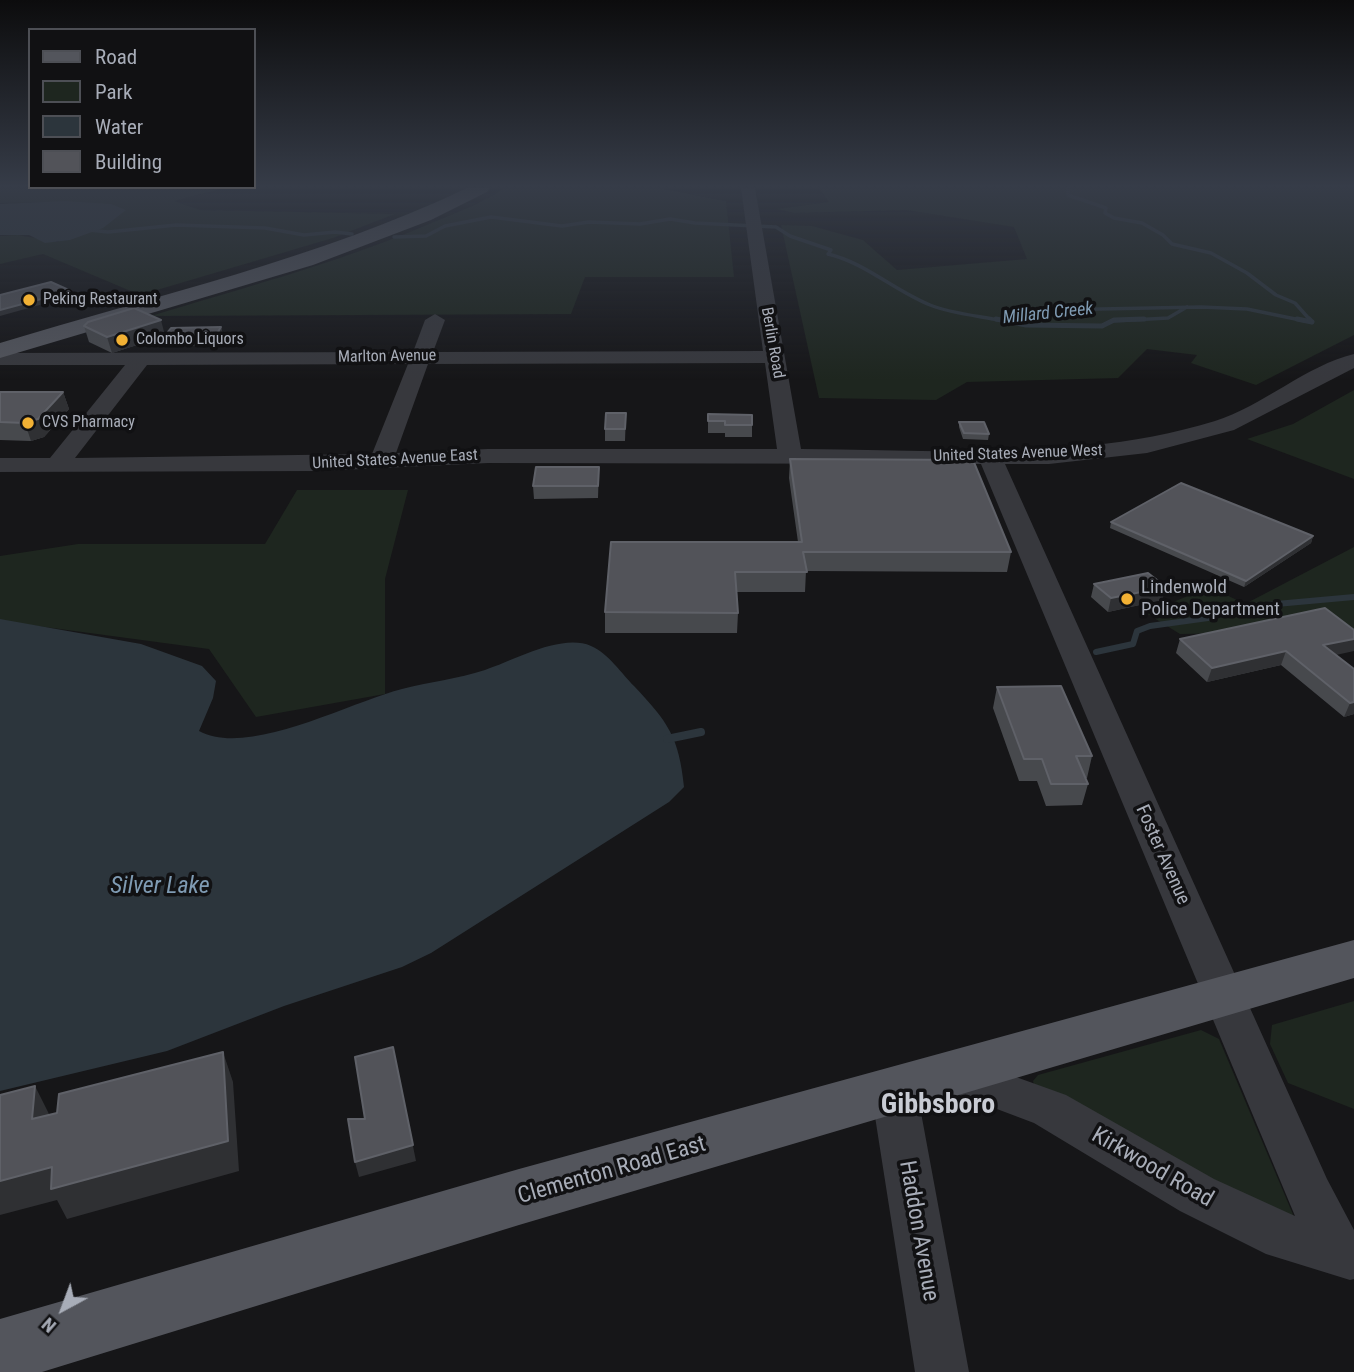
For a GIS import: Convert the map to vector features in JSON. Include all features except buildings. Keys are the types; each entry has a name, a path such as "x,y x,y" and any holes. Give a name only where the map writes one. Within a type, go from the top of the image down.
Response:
{"main road":[{"path":"0,351 325,252"},
{"path":"59,360 49,357 43,351 48,342 63,332"},
{"name":"Clementon Road East","path":"0,1352 506,1201 1354,959"}],"street":[{"name":"Berlin Road","path":"757,252 790,456"},
{"path":"380,461 435,320"},
{"name":"Marlton Avenue","path":"0,359 775,357"},
{"path":"57,465 139,360"},
{"name":"United States Avenue West","path":"790,456 990,458 1114,451 1187,438 1226,425 1354,360"},
{"name":"United States Avenue East","path":"0,465 320,464 488,456 790,456"},
{"name":"Foster Avenue","path":"990,458 1310,1195 1346,1255"},
{"name":"Kirkwood Road","path":"952,1073 1050,1109 1197,1195 1284,1237 1346,1255"},
{"name":"Haddon Avenue","path":"894,1091 942,1372"}],"green space":[{"path":"0,252 286,252 140,295 43,254 0,264"},
{"path":"731,252 734,277 585,277 571,314 151,316 355,253"},
{"path":"787,252 877,252 897,270 1027,259 1024,252 1354,252 1354,335 1256,385 1191,363 1197,355 1147,349 1118,378 967,382 936,400 819,398"},
{"path":"1354,390 1354,479 1247,439 1293,424"},
{"path":"297,490 408,490 385,579 385,694 256,717 209,649 0,621 0,556 78,544 265,544"},
{"path":"1354,547 1354,631 1180,634 1146,613 1210,587 1245,604"},
{"path":"1354,1001 1354,1109 1288,1083 1270,1044 1272,1025"},
{"path":"1201,1030 1219,1039 1297,1224 1036,1092 1033,1081 1038,1075"}],"water":[{"name":"Silver Lake","path":"0,619 141,644 202,666 216,681 213,698 199,731 220,737 244,738 299,725 402,689 475,673 537,650 566,643 579,643 597,649 609,659 663,721 679,755 684,787 669,802 431,953 402,967 284,1006 167,1051 0,1091"}],"waterway":[{"name":"Millard Creek","path":"829,252 828,254 855,264 930,305 957,313 1004,321"},
{"path":"1207,252 1247,273 1276,295 1295,303 1311,321"},
{"name":"Millard Creek","path":"1013,321 1050,310 1187,307"},
{"path":"1113,321 1168,318 1187,307"},
{"name":"Millard Creek","path":"1187,307 1247,309 1305,321"},
{"path":"996,319 1026,325 1102,326 1114,320 1144,319"},
{"name":"Millard Creek","path":"1012,321 1019,319"},
{"name":"Millard Creek","path":"1297,319 1311,321"},
{"path":"1096,652 1133,644 1137,631 1150,626 1208,618 1232,608 1354,597"},
{"path":"667,739 701,732"}],"place":[{"name":"Peking Restaurant","path":"29,300"},
{"name":"Colombo Liquors","path":"122,340"},
{"name":"CVS Pharmacy","path":"28,423"},
{"name":"Lindenwold Police Department","path":"1127,599"}],"district":[{"name":"Gibbsboro","path":"938,1106"}]}
